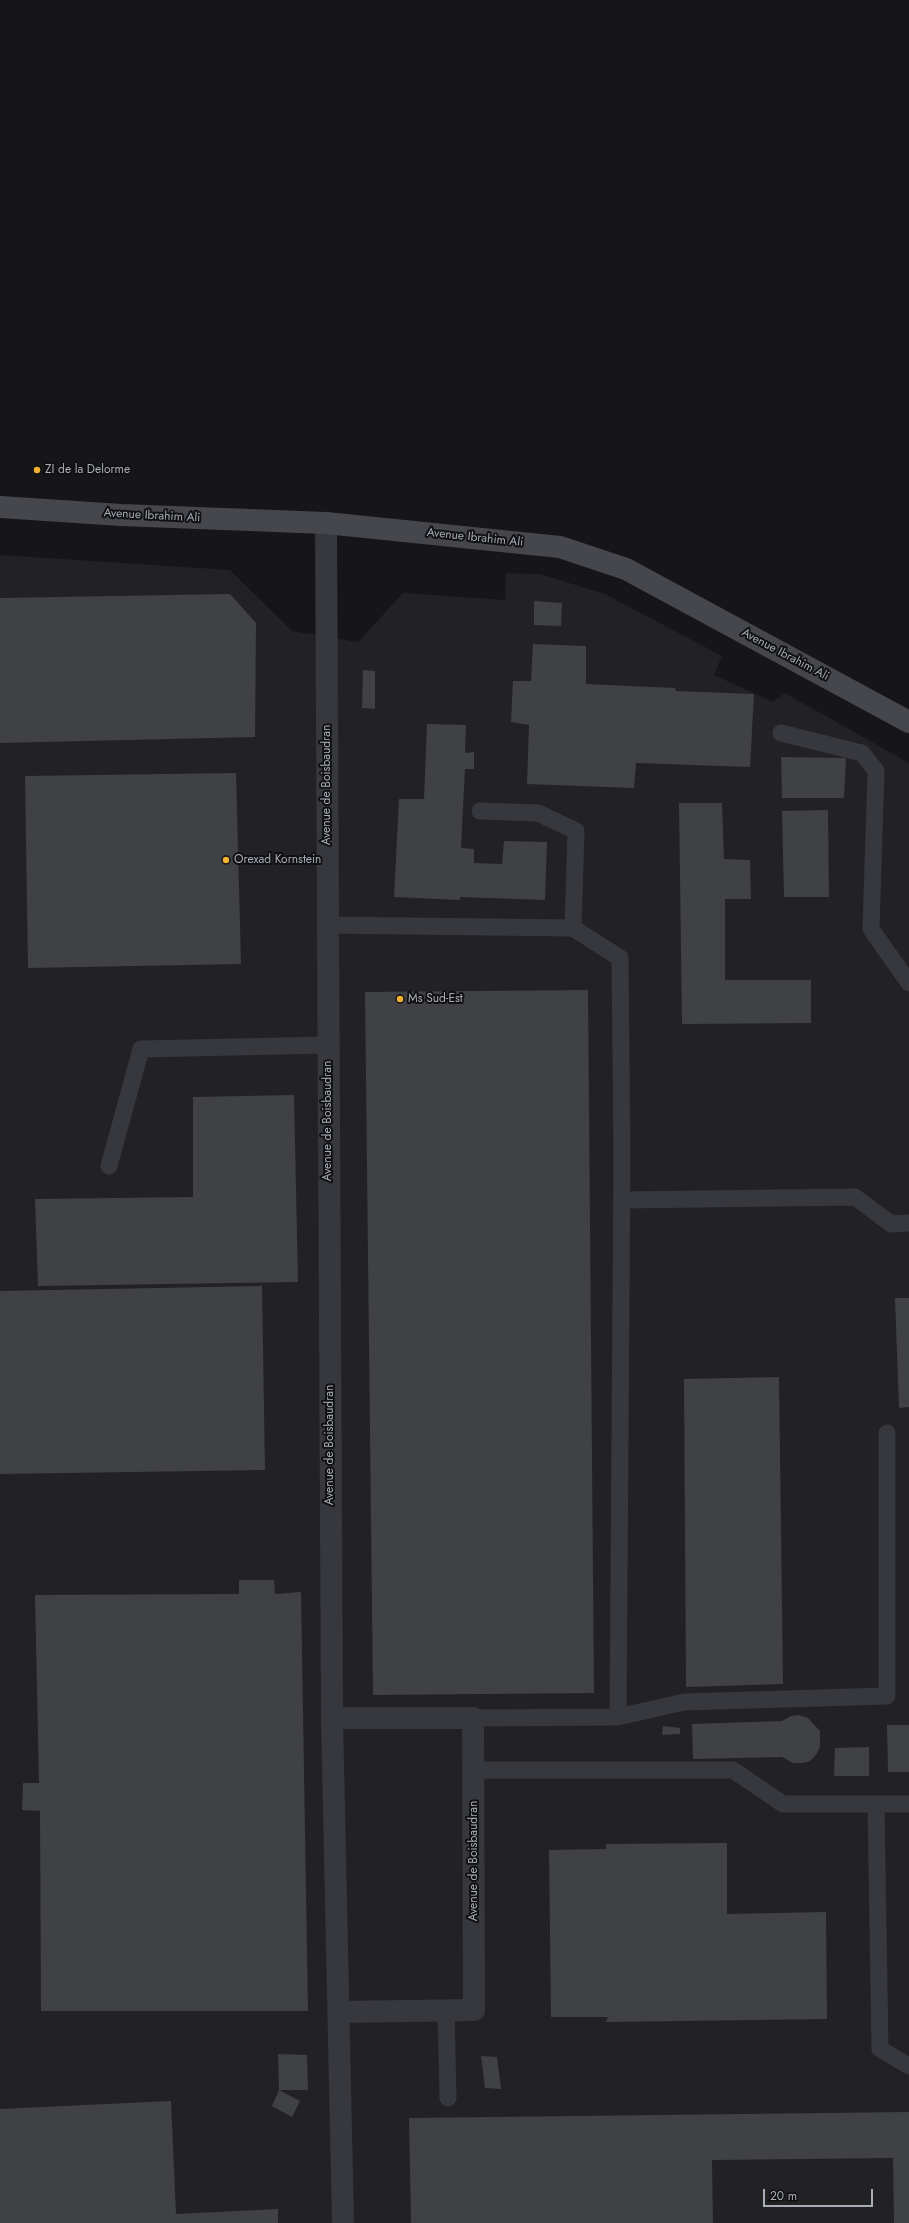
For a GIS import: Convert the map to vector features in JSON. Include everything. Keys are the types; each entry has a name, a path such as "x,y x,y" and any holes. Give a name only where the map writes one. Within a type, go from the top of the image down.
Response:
{"street":[{"name":"Avenue Ibrahim Ali","path":"0,507 121,515 326,524 560,546 619,566 909,722"},
{"name":"Avenue de Boisbaudran","path":"326,524 332,1718 343,2223"},
{"path":"332,1718 473,1718"},
{"name":"Avenue de Boisbaudran","path":"339,2012 474,2010 473,1718"}],"lane":[{"path":"781,733 862,753 876,771 871,928 909,983"},
{"path":"480,811 538,813 576,831 573,928"},
{"path":"327,925 573,928 620,958 622,1200 618,1717"},
{"path":"109,1166 141,1049 328,1046"},
{"path":"622,1200 855,1197 891,1224 909,1223"},
{"path":"473,1718 618,1717 684,1702 886,1696 887,1433"},
{"path":"474,1770 733,1770 783,1804 909,1804"},
{"path":"876,1804 880,2049 909,2066"},
{"path":"446,2011 448,2098"}],"shaded area":[{"path":"0,555 230,570 292,631 358,642 403,593 505,600 506,573 540,574 605,594 722,656 714,675 773,702 785,693 909,763 909,2223 0,2223"}],"building":[{"path":"230,594 256,623 255,737 0,743 0,598"},
{"path":"534,601 562,603 561,626 534,625"},
{"path":"533,644 586,646 586,684 675,688 676,691 754,694 750,767 636,763 634,788 527,784 529,725 511,722 513,681 531,681"},
{"path":"363,670 375,671 375,709 362,708"},
{"path":"427,724 466,725 465,753 474,752 474,769 465,769 461,848 474,849 474,863 502,864 504,841 547,842 545,900 460,897 460,900 394,897 399,799 424,799"},
{"path":"781,757 846,758 844,798 782,798"},
{"path":"236,773 241,964 28,968 25,776"},
{"path":"679,803 722,803 724,859 750,860 751,899 725,899 725,980 811,980 811,1023 682,1024"},
{"path":"828,810 829,897 784,897 782,811"},
{"path":"588,990 594,1693 373,1695 365,992"},
{"path":"294,1095 298,1282 38,1286 35,1199 193,1197 193,1097"},
{"path":"262,1286 265,1470 0,1474 0,1291"},
{"path":"895,1298 909,1298 909,1407 899,1408"},
{"path":"779,1377 783,1684 686,1687 684,1379"},
{"path":"239,1580 274,1580 275,1594 301,1592 308,2011 41,2011 40,1811 22,1810 23,1783 39,1783 35,1595 239,1594"},
{"path":"799,1715 808,1718 820,1731 820,1747 816,1755 810,1761 793,1763 782,1757 693,1759 692,1724 782,1721 791,1716"},
{"path":"887,1725 909,1725 909,1772 888,1772"},
{"path":"663,1726 680,1728 680,1734 662,1735"},
{"path":"869,1747 869,1776 834,1776 835,1748"},
{"path":"727,1843 727,1914 826,1912 827,2019 606,2022 608,2017 551,2017 549,1850 606,1849 606,1844"},
{"path":"278,2054 307,2055 308,2090 279,2090"},
{"path":"481,2056 497,2057 501,2089 485,2088"},
{"path":"279,2090 300,2101 292,2117 272,2106"},
{"path":"171,2101 176,2214 278,2209 278,2223 0,2223 0,2109"},
{"path":"909,2112 909,2223 894,2223 893,2158 712,2160 713,2223 411,2223 409,2118"}],"place":[{"name":"ZI de la Delorme","path":"37,470"},
{"name":"Orexad Kornstein","path":"226,860"},
{"name":"Ms Sud-Est","path":"400,999"}]}
